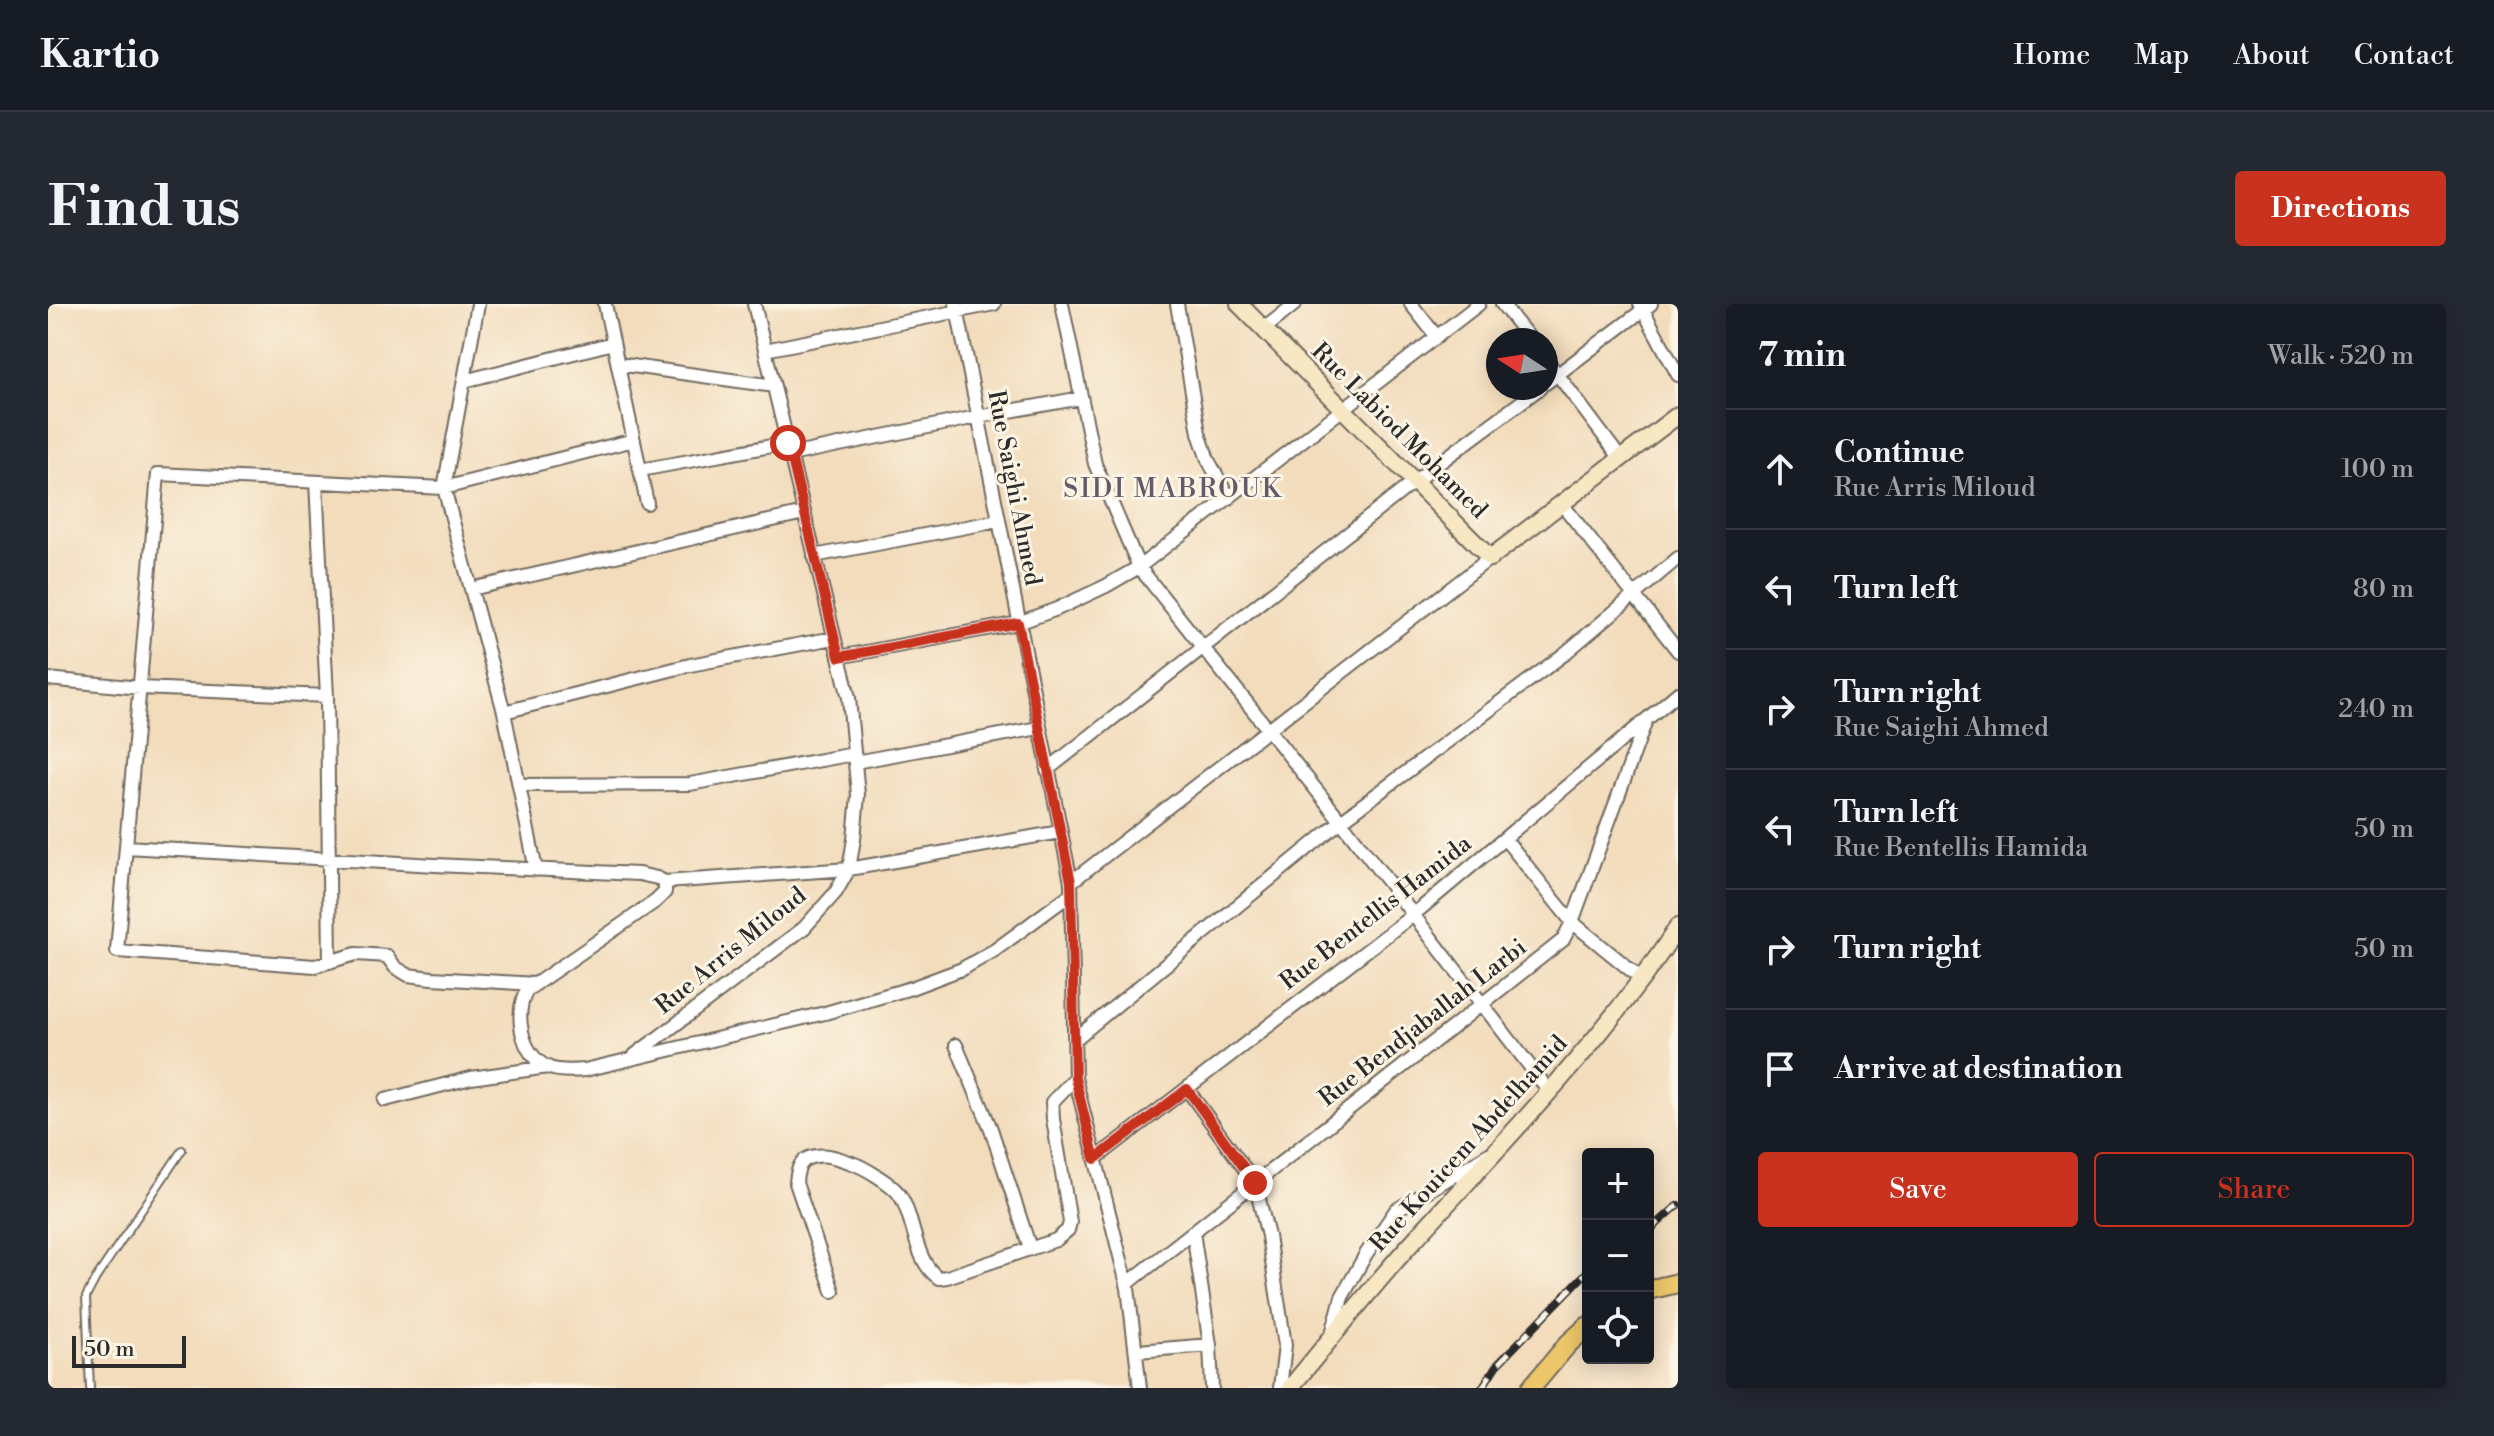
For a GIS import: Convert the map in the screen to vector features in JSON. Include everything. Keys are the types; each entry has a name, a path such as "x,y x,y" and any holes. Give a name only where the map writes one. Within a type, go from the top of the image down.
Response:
{"main road":[{"path":"1654,1289 1678,1283"},
{"path":"1531,1388 1582,1331"}],"street":[{"path":"478,304 444,488 504,712 536,870"},
{"path":"605,304 647,503"},
{"name":"Rue Arris Miloud","path":"630,1059 804,928 836,892 849,869 854,839 858,795 849,698 754,304"},
{"path":"765,350 956,308 994,304"},
{"path":"1062,304 1095,464 1139,567 1341,821 1549,1091"},
{"path":"1177,304 1199,433 1208,460 1229,498"},
{"name":"Rue Labiod Mohamed","path":"1239,304 1490,558"},
{"path":"1264,329 1295,304"},
{"path":"1411,304 1437,337"},
{"path":"839,657 1018,623 1106,586 1139,567 1479,304"},
{"path":"1502,304 1521,328"},
{"path":"1621,459 1558,374 1644,306 1678,375"},
{"name":"Rue Saighi Ahmed","path":"956,308 1071,888 1075,1078 1127,1284 1138,1351 1140,1388"},
{"path":"464,381 613,343"},
{"path":"618,364 774,386"},
{"path":"640,470 789,449 1081,398"},
{"path":"1047,770 1415,481 1524,400"},
{"path":"385,1100 471,1078 548,1067 585,1070 825,1013 911,988 962,969 995,950 1267,730 1678,415"},
{"path":"536,984 408,975 395,967 387,956 356,954 315,966 117,951 158,474 444,488 634,440"},
{"path":"316,482 327,696 330,962"},
{"path":"1562,504 1678,651"},
{"path":"471,589 804,513"},
{"path":"814,556 998,521"},
{"path":"1074,1040 1341,821 1563,655 1678,558"},
{"path":"504,712 690,665 834,638"},
{"path":"48,679 140,688 327,696"},
{"name":"Rue Bentellis Hamida","path":"1095,1159 1413,915 1678,693"},
{"name":"Rue Bendjaballah Larbi","path":"1127,1284 1563,940 1645,723"},
{"path":"519,785 690,784 1039,728"},
{"path":"126,847 639,874 665,882 849,869 1060,832"},
{"path":"1505,839 1572,922 1643,980"},
{"path":"548,1067 528,1047 519,1019 520,1002 527,990 656,901 665,892 665,882"},
{"name":"Rue Kouicem Abdelhamid","path":"1290,1388 1405,1250 1499,1148 1643,980 1678,927"},
{"path":"956,1045 991,1129 1030,1248"},
{"path":"833,1291 796,1183 797,1171 808,1157 826,1154 859,1165 899,1193 927,1267 939,1278 947,1277 1056,1240 1068,1230 1070,1222 1052,1102 1075,1078"},
{"path":"1187,1089 1255,1183 1268,1236 1285,1345 1280,1388"},
{"path":"1331,1339 1342,1297 1396,1210 1499,1148"},
{"path":"1193,1232 1210,1345 1212,1388"},
{"path":"1138,1351 1210,1345"}],"lane":[{"path":"90,1388 86,1297 182,1150"}],"railway":[{"path":"1654,1227 1678,1205"},
{"path":"1482,1388 1496,1366 1582,1277"}],"district":[{"name":"SIDI MABROUK","path":"1173,489"}],"route":[{"path":"788,443 839,657 1018,623 1071,882 1075,1078 1095,1159 1187,1089 1255,1183"}]}
